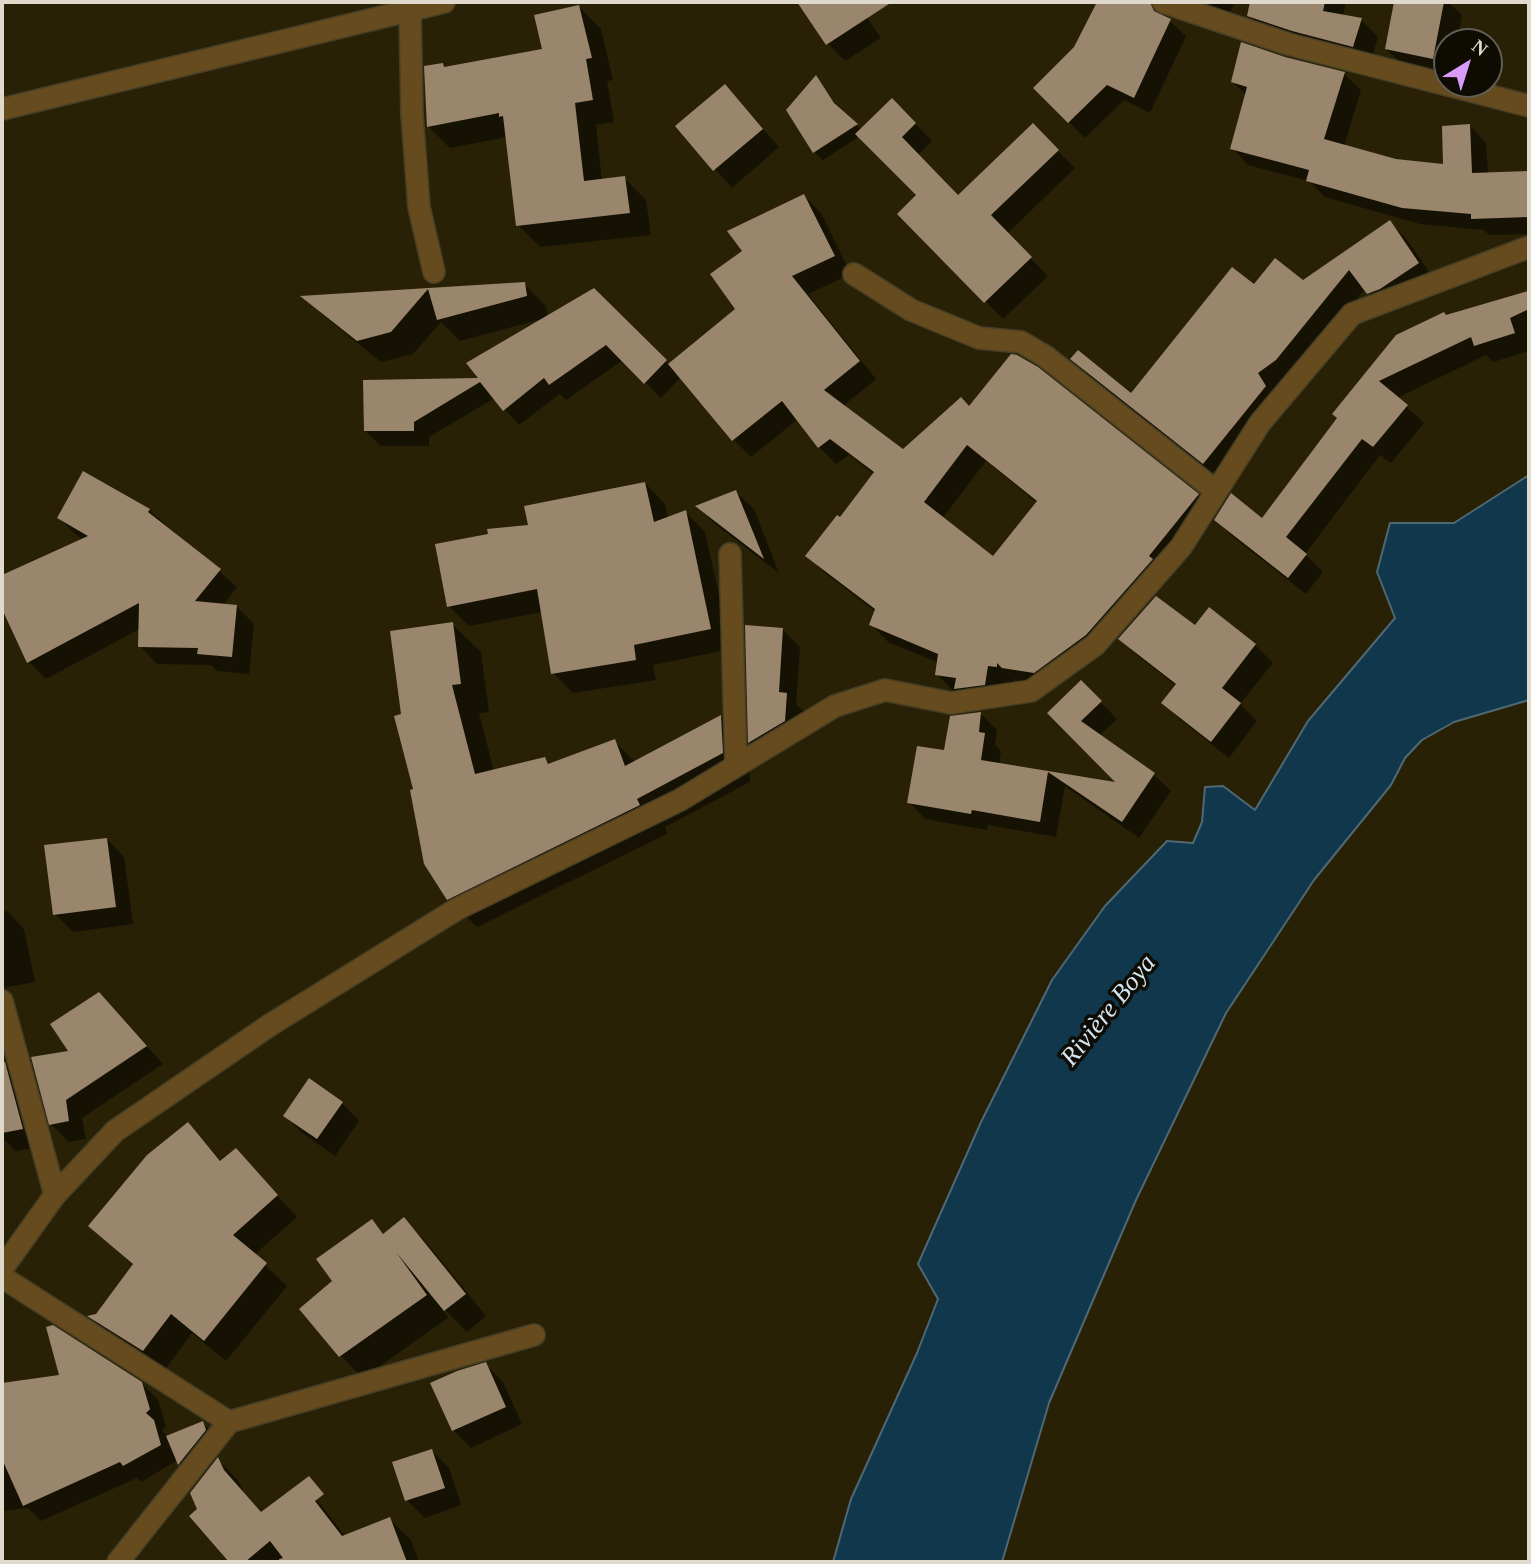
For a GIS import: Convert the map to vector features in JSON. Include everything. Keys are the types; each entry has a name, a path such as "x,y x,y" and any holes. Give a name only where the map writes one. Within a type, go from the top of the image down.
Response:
{"street":[{"path":"2,109 444,2"},
{"path":"1163,2 1288,44 1529,106"},
{"path":"410,10 412,115 419,207 434,272"},
{"path":"2,1269 55,1195 115,1131 270,1024 457,909 680,800 835,706 885,690 951,703 1031,691 1095,645 1181,547 1260,423 1352,314 1529,247"},
{"path":"854,274 911,310 979,338 1021,342 1045,356 1216,492"},
{"path":"730,554 736,766"},
{"path":"2,1001 55,1195"},
{"path":"2,1277 229,1422"},
{"path":"118,1562 229,1422 534,1335"}],"water":[{"name":"Rivière Boya","path":"1529,475 1529,700 1454,722 1422,740 1405,758 1391,785 1314,880 1226,1013 1136,1200 1049,1403 1002,1562 833,1562 851,1499 917,1353 938,1299 918,1264 981,1122 1052,980 1105,906 1167,841 1193,843 1202,822 1205,787 1223,786 1255,810 1308,721 1395,618 1377,572 1390,523 1454,523"}],"building":[{"path":"797,2 892,2 826,45"},
{"path":"1097,2 1150,2 1154,11 1171,19 1134,98 1107,85 1068,123 1033,88 1074,47"},
{"path":"1250,2 1325,2 1323,11 1362,18 1353,47 1247,16"},
{"path":"1394,2 1444,2 1439,28 1433,28 1433,59 1385,49"},
{"path":"579,5 592,58 586,59 593,100 575,103 584,181 625,176 630,213 516,226 503,116 499,117 499,113 427,127 424,66 443,63 444,67 542,49 534,15"},
{"path":"1241,42 1285,57 1345,72 1324,139 1396,159 1443,164 1442,126 1470,124 1472,173 1529,171 1529,217 1471,219 1471,214 1402,208 1306,181 1309,170 1230,149 1247,87 1231,82"},
{"path":"816,75 834,103 858,124 813,153 786,110"},
{"path":"725,84 763,129 713,171 675,126"},
{"path":"892,98 916,123 902,137 958,195 1033,123 1059,150 991,215 1032,257 984,303 897,214 916,195 855,134"},
{"path":"804,194 835,256 792,276 860,361 824,390 903,449 961,397 969,406 1011,354 1038,367 1199,494 1149,556 1153,559 1086,635 1034,673 1002,668 997,663 997,667 988,666 985,685 954,689 956,678 935,675 938,654 869,625 875,609 805,556 837,515 840,517 874,472 830,439 818,448 782,401 732,441 668,364 735,309 710,274 742,251 727,231","holes":["967,445 1037,501 993,556 924,502"]},
{"path":"1390,220 1419,263 1380,289 1367,294 1349,270 1276,360 1258,373 1266,386 1203,464 1070,359 1078,350 1131,393 1232,267 1254,284 1275,258 1303,280"},
{"path":"525,282 527,296 437,320 428,289 391,332 357,341 300,296"},
{"path":"594,288 667,360 644,384 606,345 549,385 544,378 503,411 480,382 414,422 414,431 364,431 363,380 478,378 466,363"},
{"path":"1528,291 1529,309 1510,318 1515,333 1474,346 1471,337 1379,381 1408,405 1373,447 1362,439 1286,537 1307,554 1288,578 1214,520 1231,493 1262,518 1337,418 1332,414 1396,335 1444,312 1446,315"},
{"path":"83,471 150,509 148,512 221,569 195,601 237,605 232,657 197,654 198,648 138,647 139,603 27,663 2,609 2,575 88,536 57,518"},
{"path":"645,482 654,522 686,510 711,629 634,645 636,660 551,674 537,589 447,607 435,544 488,534 487,529 528,525 524,506"},
{"path":"736,490 764,559 695,506"},
{"path":"1156,596 1195,625 1209,607 1256,644 1222,688 1241,703 1211,742 1161,703 1176,684 1118,639"},
{"path":"453,622 461,684 452,685 475,774 545,757 548,764 615,739 625,766 721,715 723,753 637,799 640,805 447,900 424,864 410,790 413,789 394,716 401,714 390,631"},
{"path":"745,625 783,628 779,692 787,693 785,721 748,743"},
{"path":"1081,680 1102,701 1081,721 1155,773 1122,822 1048,772 1040,822 972,810 971,814 907,803 917,746 944,750 950,716 981,712 979,732 985,733 981,760 1115,782 1047,713"},
{"path":"107,838 116,907 53,915 44,845"},
{"path":"99,992 147,1046 66,1100 69,1121 49,1125 31,1057 68,1051 50,1024"},
{"path":"2,1062 5,1062 23,1129 2,1133"},
{"path":"309,1078 343,1102 317,1139 283,1116"},
{"path":"188,1122 220,1161 236,1148 278,1195 233,1235 267,1263 204,1341 171,1314 143,1351 87,1316 96,1314 133,1264 88,1226 147,1155"},
{"path":"404,1217 466,1294 444,1311 396,1252 427,1295 339,1357 299,1309 332,1281 316,1259 372,1219 383,1234"},
{"path":"53,1325 142,1382 150,1409 146,1413 154,1420 161,1445 123,1466 120,1462 23,1506 2,1459 2,1383 59,1375 46,1327"},
{"path":"486,1362 506,1407 452,1431 430,1383"},
{"path":"203,1421 206,1430 178,1465 166,1436"},
{"path":"432,1449 445,1488 405,1501 392,1462"},
{"path":"218,1457 224,1470 261,1512 309,1476 324,1494 315,1501 342,1536 390,1517 407,1562 280,1562 279,1559 283,1558 270,1541 245,1562 229,1562 189,1516 197,1509 190,1493"}]}
